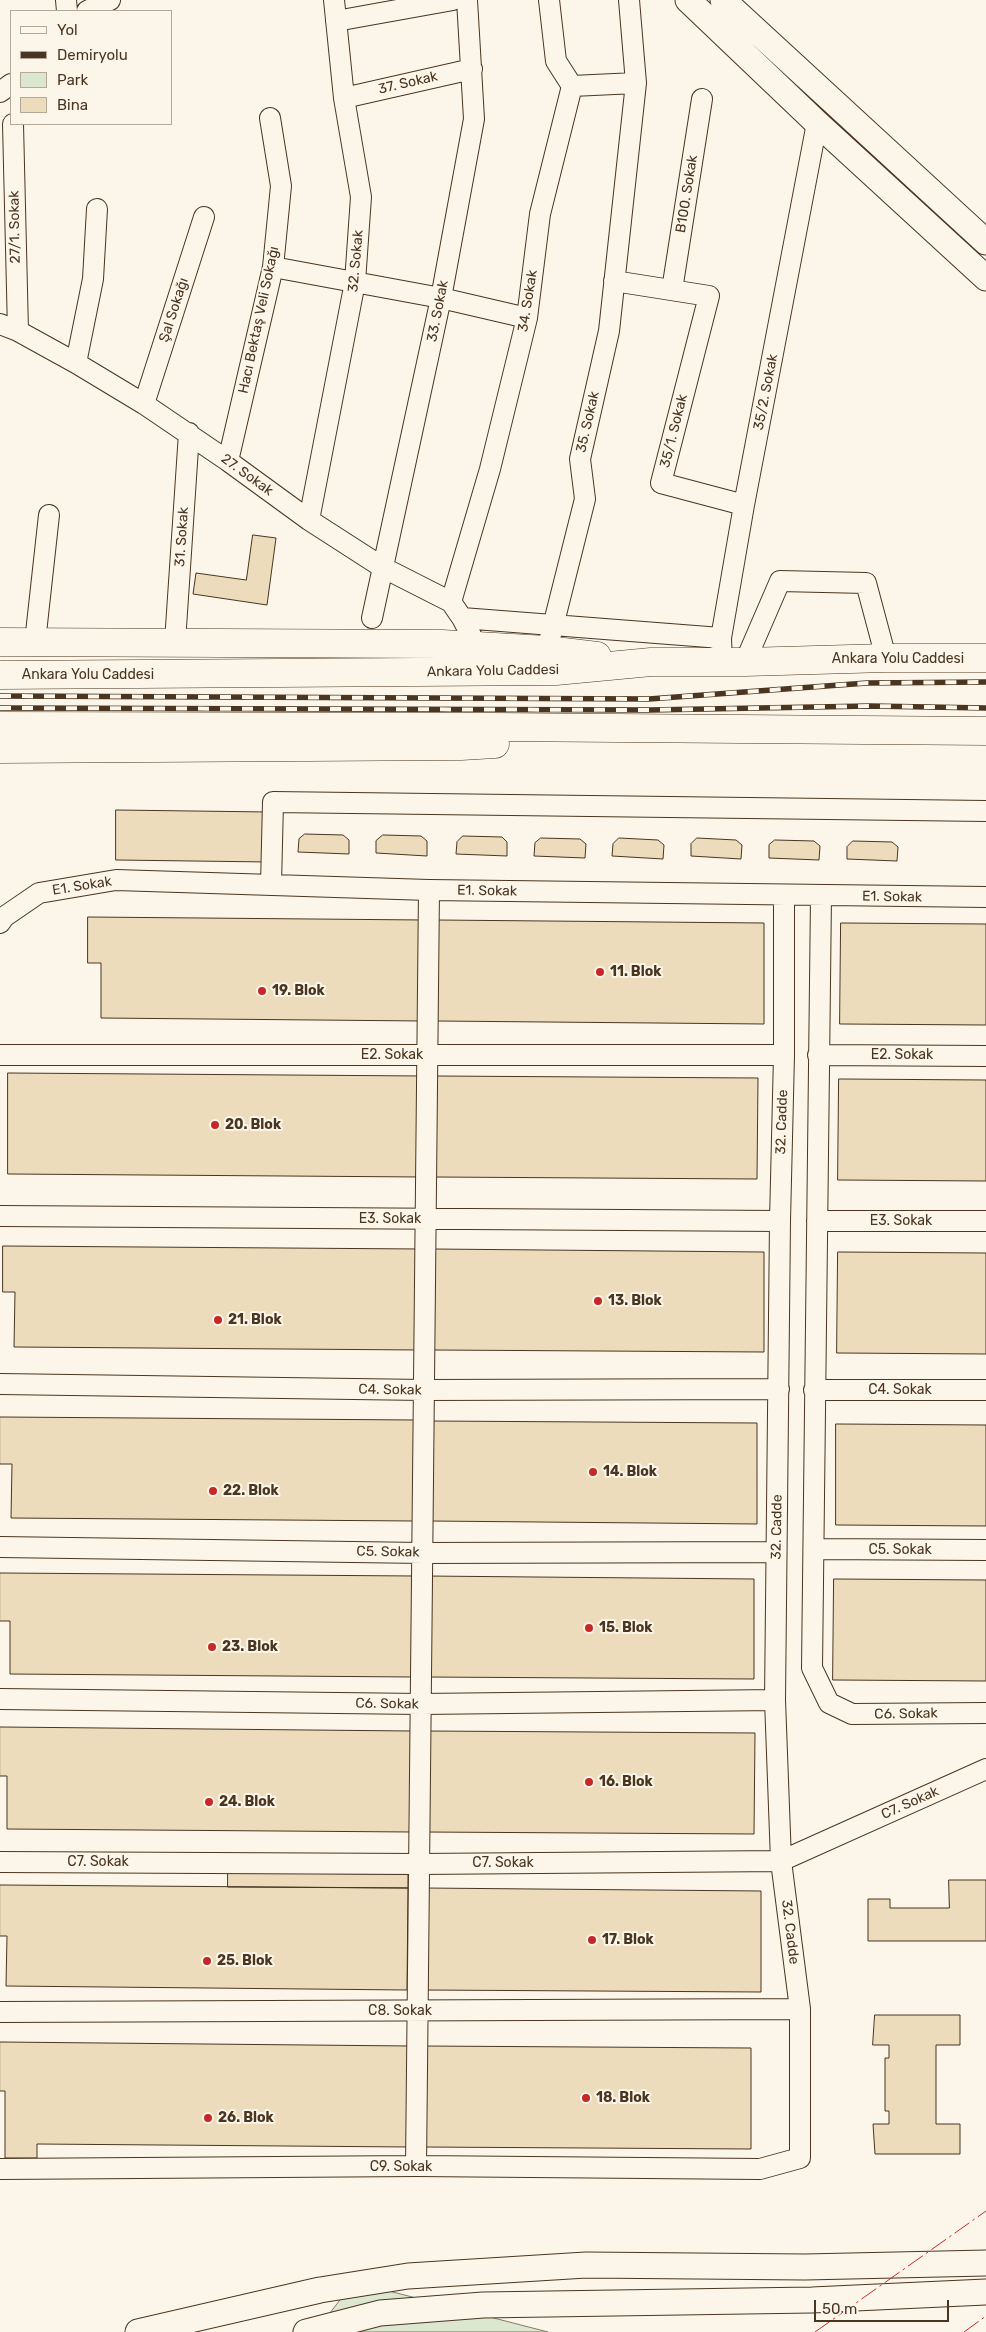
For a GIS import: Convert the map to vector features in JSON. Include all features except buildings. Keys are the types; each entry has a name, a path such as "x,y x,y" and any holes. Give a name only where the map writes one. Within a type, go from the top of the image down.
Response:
{"highway":[{"path":"0,642 476,645 550,638 651,662"},
{"name":"Ankara Yolu Caddesi","path":"0,675 556,671 729,654 886,658 986,658"},
{"path":"0,726 711,728 986,731"},
{"path":"0,749 461,746 711,728"}],"main road":[{"path":"688,0 986,278"},
{"path":"723,0 986,242"},
{"path":"138,2332 320,2290 408,2276 586,2265 805,2267 986,2263"},
{"path":"306,2332 380,2313 483,2305 812,2300 986,2292"}],"street":[{"path":"89,10 110,0"},
{"name":"32. Sokak","path":"309,520 355,282 361,197 344,98 334,0"},
{"path":"336,21 453,0"},
{"name":"33. Sokak","path":"372,618 441,298 474,118 467,0"},
{"path":"548,0 556,61 572,86 636,83"},
{"name":"35. Sokak","path":"550,638 585,499 580,459 609,331 636,83 629,0"},
{"name":"37. Sokak","path":"344,98 472,69"},
{"name":"34. Sokak","path":"457,610 526,318 540,214 572,86"},
{"name":"B100. Sokak","path":"672,290 702,99"},
{"name":"Hacı Bektaş Veli Sokağı","path":"228,461 273,267 280,186 270,118"},
{"name":"35/2. Sokak","path":"729,654 744,505 817,122"},
{"name":"27/1. Sokak","path":"9,328 12,125"},
{"path":"76,363 93,279 97,209"},
{"name":"Şal Sokağı","path":"144,404 204,217"},
{"path":"273,267 441,298 526,318"},
{"path":"614,281 672,290"},
{"name":"35/1. Sokak","path":"672,290 709,296 661,483 744,505"},
{"name":"27. Sokak","path":"9,328 76,363 144,404 189,433 309,520 382,567 457,610"},
{"name":"31. Sokak","path":"175,642 189,433"},
{"path":"36,642 49,515"},
{"path":"457,610 550,638 729,654 780,581 866,583 886,658"},
{"path":"457,610 476,645"},
{"path":"271,885 274,802 986,811"},
{"name":"E1. Sokak","path":"0,923 4,917 39,893 116,880 429,890 986,897"},
{"path":"416,2166 429,890"},
{"name":"32. Cadde","path":"784,895 784,1055 780,1221 775,1700 781,1861 800,2009 800,2158"},
{"path":"814,1549 814,1390 821,896"},
{"name":"E2. Sokak","path":"0,1055 784,1055"},
{"name":"E2. Sokak","path":"818,1055 986,1056"},
{"name":"E3. Sokak","path":"0,1216 780,1221"},
{"name":"E3. Sokak","path":"817,1221 986,1221"},
{"name":"C4. Sokak","path":"0,1384 424,1390 779,1389"},
{"name":"C4. Sokak","path":"814,1390 986,1390"},
{"name":"C5. Sokak","path":"0,1546 423,1553 776,1552"},
{"name":"C5. Sokak","path":"814,1549 986,1550"},
{"name":"C6. Sokak","path":"814,1549 812,1668 829,1703 852,1714 986,1713"},
{"name":"C6. Sokak","path":"0,1699 421,1704 775,1700"},
{"name":"C7. Sokak","path":"0,1862 419,1864 781,1861 986,1769"},
{"name":"C8. Sokak","path":"0,2012 800,2009"},
{"name":"C9. Sokak","path":"0,2170 416,2166 760,2169 800,2158"}],"green space":[{"path":"354,2282 548,2332 316,2332"}],"railway":[{"path":"0,696 649,699 867,683 986,682"},
{"path":"0,708 650,710 870,706 986,708"}],"power":[{"path":"815,2332 986,2211"},
{"path":"964,2332 986,2316"}],"place":[{"name":"11. Blok","path":"600,972"},
{"name":"19. Blok","path":"262,991"},
{"name":"20. Blok","path":"215,1125"},
{"name":"13. Blok","path":"598,1301"},
{"name":"21. Blok","path":"218,1320"},
{"name":"14. Blok","path":"593,1472"},
{"name":"22. Blok","path":"213,1491"},
{"name":"15. Blok","path":"589,1628"},
{"name":"23. Blok","path":"212,1647"},
{"name":"16. Blok","path":"589,1782"},
{"name":"24. Blok","path":"209,1802"},
{"name":"17. Blok","path":"592,1940"},
{"name":"25. Blok","path":"207,1961"},
{"name":"18. Blok","path":"586,2098"},
{"name":"26. Blok","path":"208,2118"}]}
